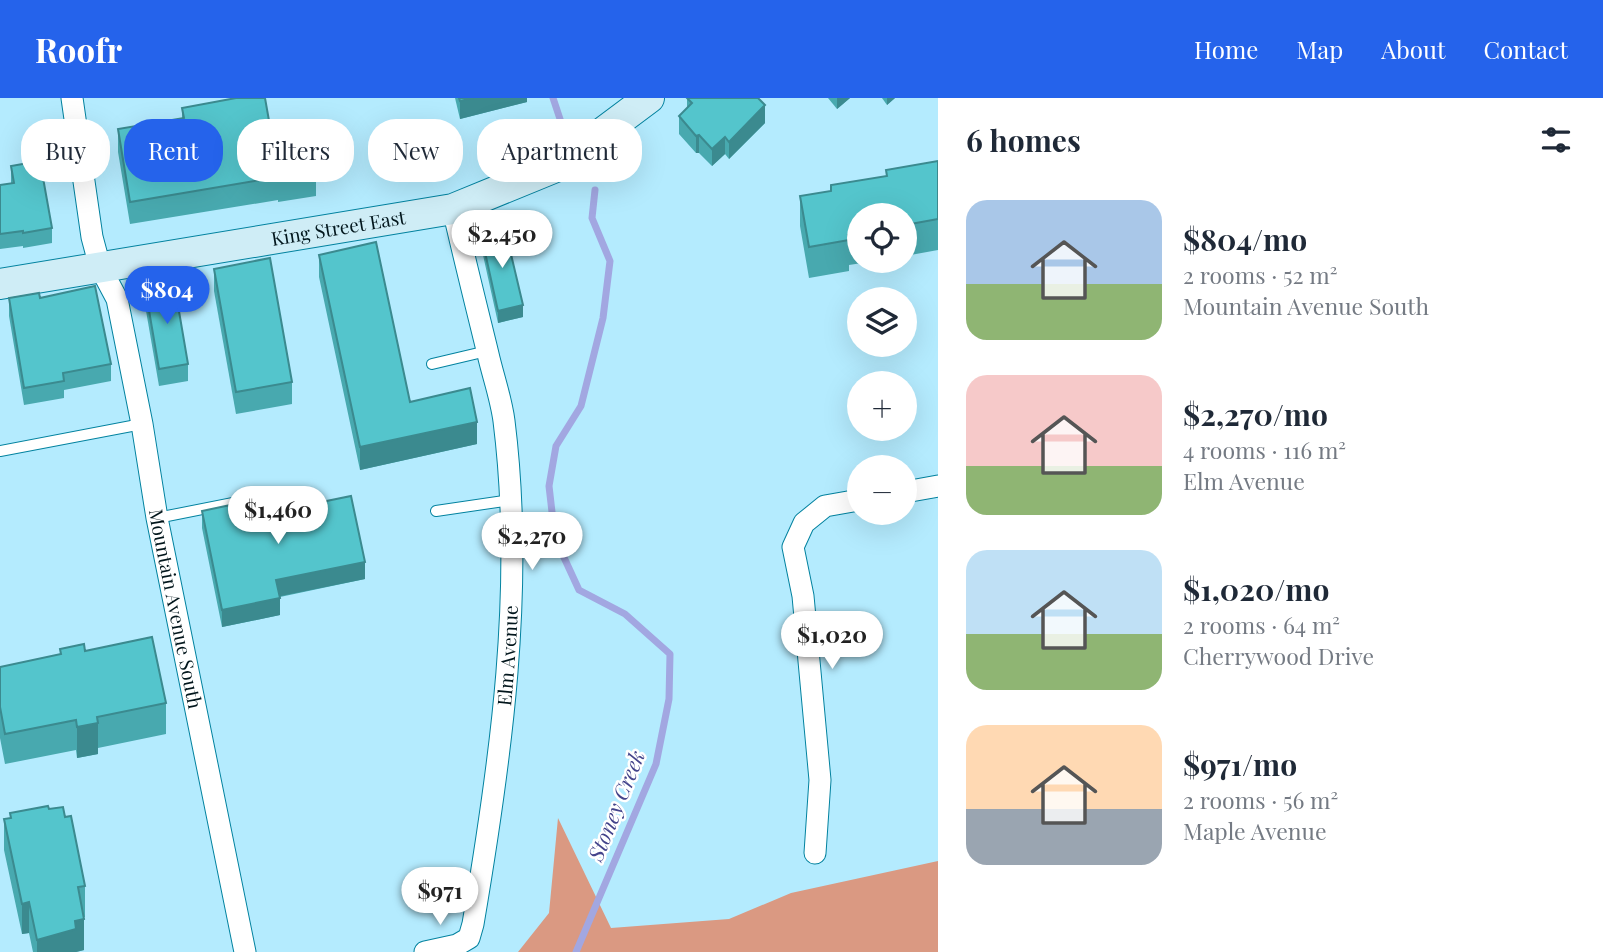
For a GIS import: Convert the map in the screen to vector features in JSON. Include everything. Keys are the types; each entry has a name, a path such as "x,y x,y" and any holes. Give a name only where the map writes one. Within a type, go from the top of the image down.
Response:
{"main road":[{"name":"King Street East","path":"0,284 453,209 558,166 649,98"}],"street":[{"name":"Mountain Avenue South","path":"72,98 92,237 100,267 117,299 142,424 157,518 245,952"},
{"name":"Elm Avenue","path":"425,952 457,945 469,938 490,824 503,718 510,603 511,500 503,418 453,209"},
{"path":"917,490 938,486"},
{"path":"816,853 820,780 818,753 803,596 793,547 804,523 825,506 847,502"}],"lane":[{"path":"432,364 487,351"},
{"path":"0,450 142,424"},
{"path":"157,518 278,494"},
{"path":"436,511 511,500"}],"shaded area":[{"path":"558,818 611,928 729,919 791,893 938,861 938,952 518,952 549,913"}],"building":[{"path":"236,98 265,98 269,119 237,119 237,182 248,182 130,202 127,182 223,182 223,119 178,119 184,118 182,108"},
{"path":"687,98 758,98 765,105 729,142 725,137 712,149 699,135 696,136 679,116 692,103"},
{"path":"124,128 124,166 118,129"},
{"path":"938,161 938,219 917,223 917,203 847,203 847,240 809,247 800,196 831,191 831,185 887,176 886,170"},
{"path":"21,164 21,182 44,182 52,228 0,234 0,185 14,183 11,166"},
{"path":"505,229 523,305 498,311 481,234"},
{"path":"376,242 410,402 470,388 477,422 360,447 319,255"},
{"path":"270,258 292,382 236,392 214,269"},
{"path":"174,282 188,364 159,369 145,287"},
{"path":"95,286 111,364 63,373 64,381 24,388 9,298 39,293 40,298"},
{"path":"351,496 365,562 276,580 280,598 222,610 202,511 259,499 263,514"},
{"path":"152,637 166,703 97,717 98,723 77,727 76,720 5,734 0,707 0,667 61,654 60,649 84,644 85,651"},
{"path":"48,806 49,809 63,807 65,817 71,816 85,886 78,887 84,919 75,921 76,929 37,940 29,902 22,904 4,819 11,818 10,813"}],"waterway":[{"name":"Stoney Creek","path":"553,98 560,119"},
{"name":"Stoney Creek","path":"576,952 656,764 669,699 670,654 625,614 579,590 555,538 549,486 556,446 581,406 603,318 610,261 592,218 595,190"}]}
